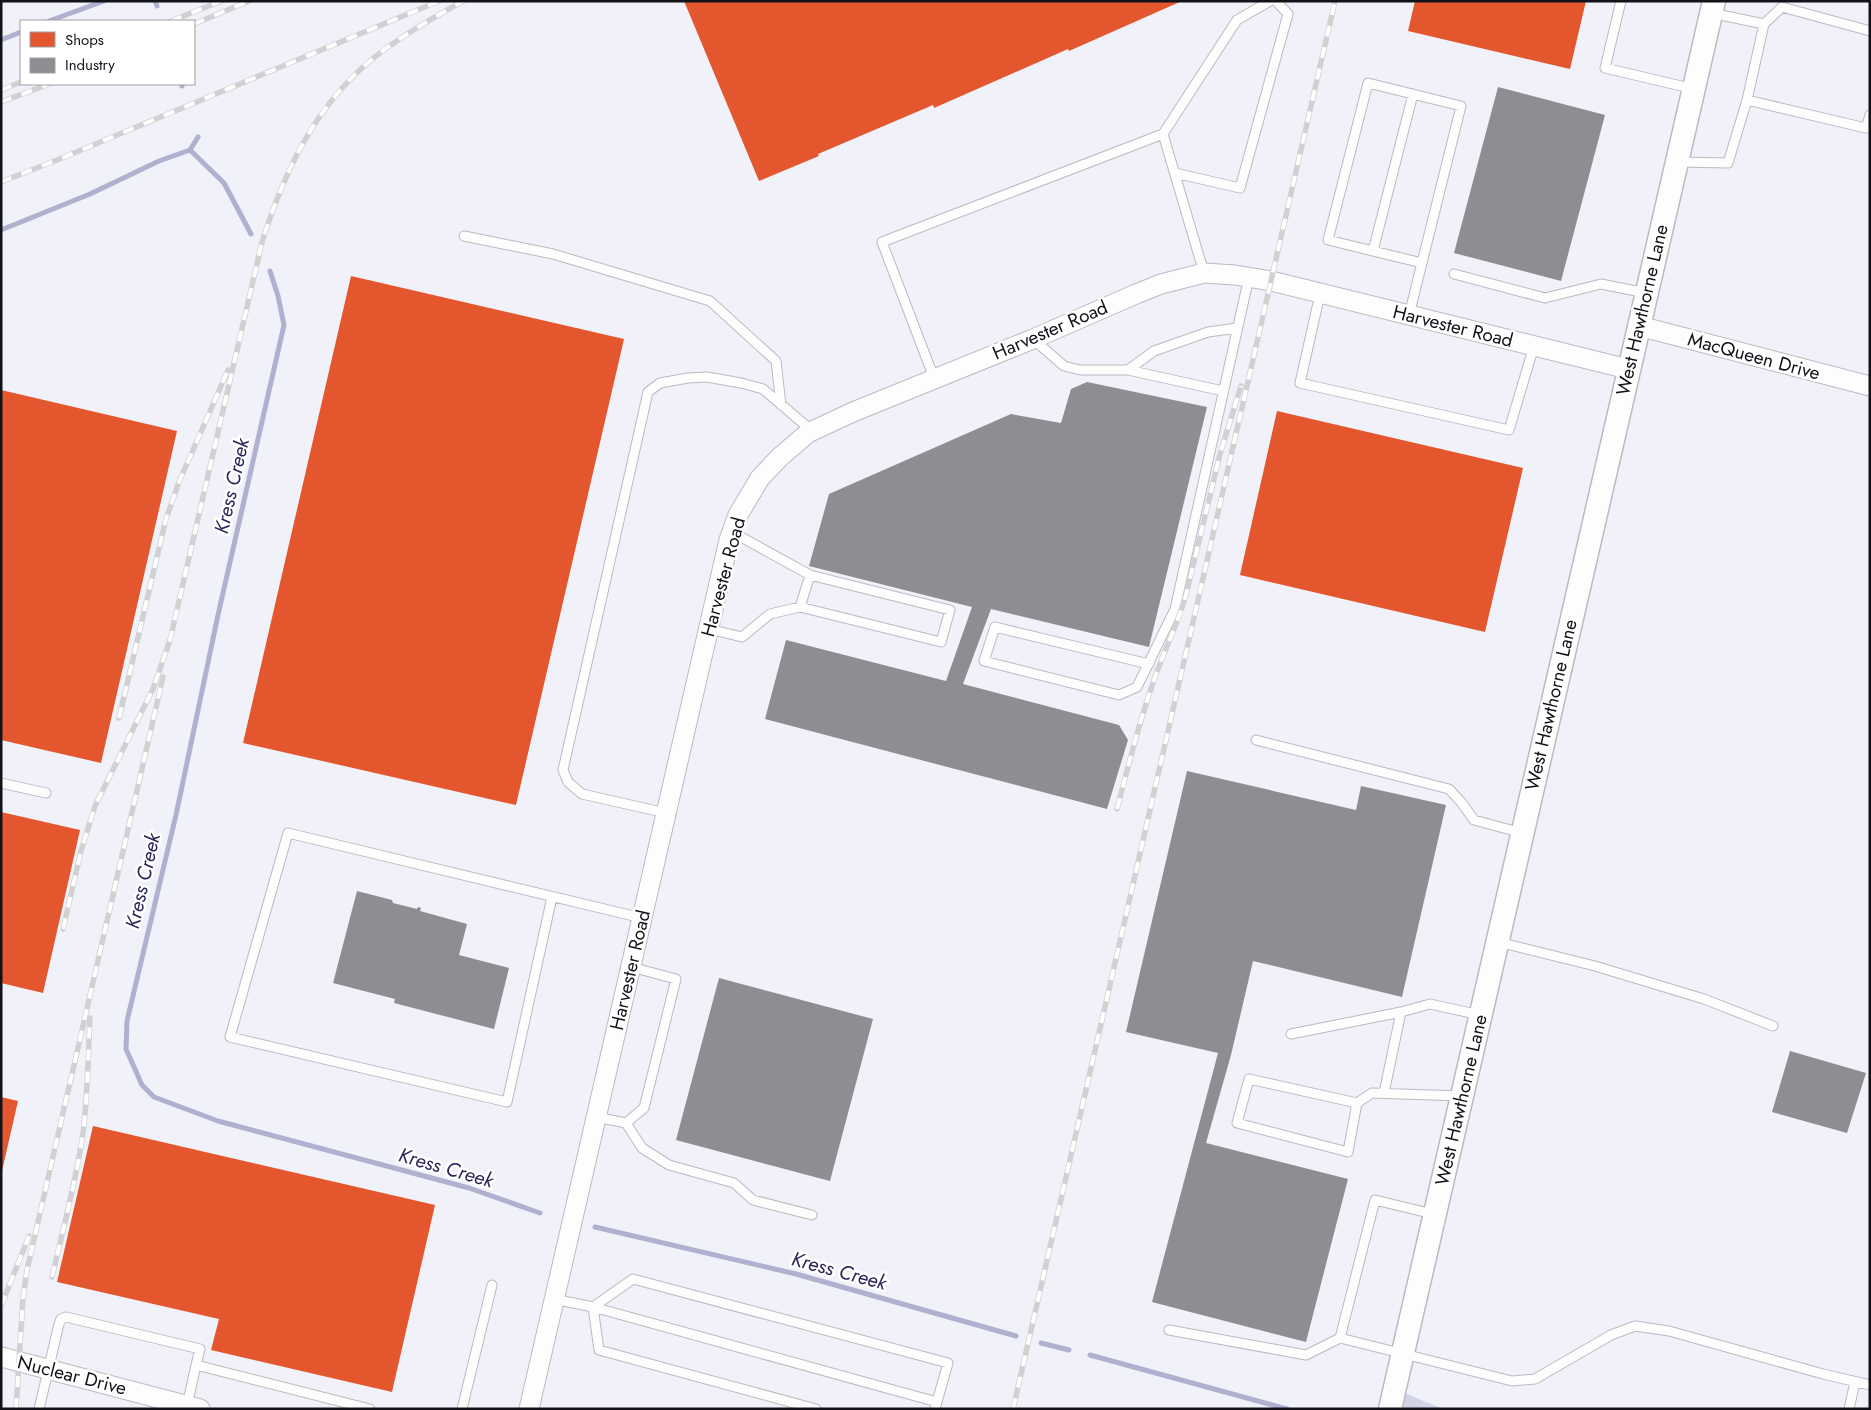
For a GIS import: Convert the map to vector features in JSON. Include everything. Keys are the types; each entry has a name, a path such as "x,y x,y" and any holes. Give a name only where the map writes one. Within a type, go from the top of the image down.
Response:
{"street":[{"name":"West Hawthorne Lane","path":"1390,1409 1628,369 1646,294 1688,162 1694,89 1713,7"},
{"name":"Harvester Road","path":"529,1409 732,532 746,501 760,478 780,457 812,431 853,412 1033,339 1161,284 1204,273 1271,281 1628,369"},
{"name":"MacQueen Drive","path":"1639,326 1870,386"},
{"name":"Nuclear Drive","path":"1,1357 191,1408"}],"lane":[{"path":"934,378 882,242 1163,134 1237,20 1270,1"},
{"path":"1175,174 1240,188 1288,14 1276,1"},
{"path":"1621,1 1605,68 1694,89"},
{"path":"1713,7 1764,24"},
{"path":"1688,162 1728,163 1747,100 1764,24 1782,7 1870,31"},
{"path":"1409,316 1461,106 1368,83 1328,240 1422,263"},
{"path":"1374,251 1413,94"},
{"path":"1747,100 1866,128 1870,115"},
{"path":"1163,134 1204,273"},
{"path":"464,236 553,254 710,301 776,361 782,405"},
{"path":"1454,274 1545,298 1601,284 1646,294"},
{"path":"1150,664 995,627 984,661 1119,695 1137,687 1150,664 1175,609 1249,277"},
{"path":"1320,294 1300,383 1509,430 1534,346"},
{"path":"1128,370 1154,351 1208,332 1237,328"},
{"path":"1033,339 1064,366 1080,370 1128,370 1224,391"},
{"path":"666,813 582,794 568,782 563,770 648,392 660,383 707,377 762,389 812,431"},
{"path":"709,629 742,637 770,614 800,607 941,642 950,610 810,575 732,532"},
{"path":"800,607 810,575"},
{"path":"1256,740 1448,789 1462,802 1474,820 1522,833"},
{"path":"1,784 46,793"},
{"path":"552,897 508,1102 230,1037 288,833 642,918"},
{"path":"1497,942 1595,966 1704,999 1773,1026"},
{"path":"626,1123 644,1108 676,979 631,967"},
{"path":"1290,1034 1401,1012 1430,1004 1480,1015"},
{"path":"1384,1093 1401,1012"},
{"path":"1357,1103 1250,1079 1238,1123 1348,1152 1357,1103 1372,1092 1462,1096"},
{"path":"596,1117 626,1123 642,1148 669,1165 734,1183 753,1200 812,1215"},
{"path":"1340,1338 1375,1200 1435,1215"},
{"path":"554,1299 593,1307 936,1405 948,1363 633,1279 593,1307"},
{"path":"462,1409 492,1285"},
{"path":"593,1307 599,1350 816,1409"},
{"path":"39,1409 59,1324 62,1318 66,1316 200,1349 196,1365 191,1408"},
{"path":"1169,1330 1306,1355 1340,1338 1512,1381 1535,1379 1611,1335 1635,1326 1669,1331 1823,1374 1870,1385"},
{"path":"196,1365 370,1409"},
{"path":"1849,1409 1855,1382"}],"shaded area":[{"path":"1397,1390 1443,1409 1390,1409"}],"building: Shops":[{"path":"684,1 1182,1 934,108 933,105 759,181"},
{"path":"1415,1 1586,1 1570,69 1408,31"},
{"path":"351,276 624,339 516,805 243,743"},
{"path":"1,390 177,431 101,763 1,740"},
{"path":"1277,411 1523,468 1485,632 1240,575"},
{"path":"1,812 80,830 43,993 1,983"},
{"path":"1,1097 18,1101 2,1171 1,1171"},
{"path":"93,1126 435,1205 392,1392 211,1350 219,1319 57,1282"}],"building: Industry":[{"path":"1498,87 1605,115 1561,281 1454,253"},
{"path":"1087,382 1207,407 1149,647 991,609 963,684 1119,725 1128,740 1107,809 765,719 786,640 946,681 972,607 809,566 829,494 1011,414 1061,423 1071,389"},
{"path":"1187,771 1356,810 1361,786 1446,805 1402,997 1253,961 1231,1055 1206,1143 1348,1179 1306,1342 1152,1302 1218,1053 1126,1032"},
{"path":"357,891 392,900 393,903 417,909 418,907 421,908 420,911 467,924 459,955 509,968 494,1029 394,1003 395,999 333,983"},
{"path":"719,978 873,1019 830,1181 676,1140"},
{"path":"1790,1051 1866,1073 1847,1133 1772,1112"}],"waterway":[{"name":"Kress Creek","path":"52,20 104,1"},
{"name":"Kress Creek","path":"155,1 157,6"},
{"name":"Kress Creek","path":"1,40 20,32"},
{"name":"Kress Creek","path":"190,150 198,137"},
{"name":"Kress Creek","path":"190,150 224,183 251,234"},
{"path":"1,230 90,194 159,161 190,150"},
{"name":"Kress Creek","path":"270,271 284,325 218,615 176,815 127,1021 126,1049 142,1085 154,1097 218,1121 469,1188 540,1213"},
{"name":"Kress Creek","path":"595,1227 796,1274 1016,1336"},
{"name":"Kress Creek","path":"1041,1343 1069,1350"},
{"name":"Kress Creek","path":"1090,1355 1287,1409"}],"railway":[{"path":"174,20 221,1"},
{"path":"195,24 249,1"},
{"path":"1,182 439,1"},
{"path":"63,929 81,851 95,806 153,689 170,640 262,242 280,191 303,144 317,121 350,80 392,44 463,1"},
{"path":"1013,1409 1335,1"},
{"path":"1,90 20,82"},
{"path":"1,102 46,85"},
{"path":"119,718 166,519 179,482 228,370"},
{"path":"1117,809 1147,701 1186,595 1220,454 1241,386"},
{"path":"16,1409 23,1298 27,1270 163,677"},
{"path":"52,1277 73,1187 83,1133 90,1018"},
{"path":"1,1306 29,1236"}]}
